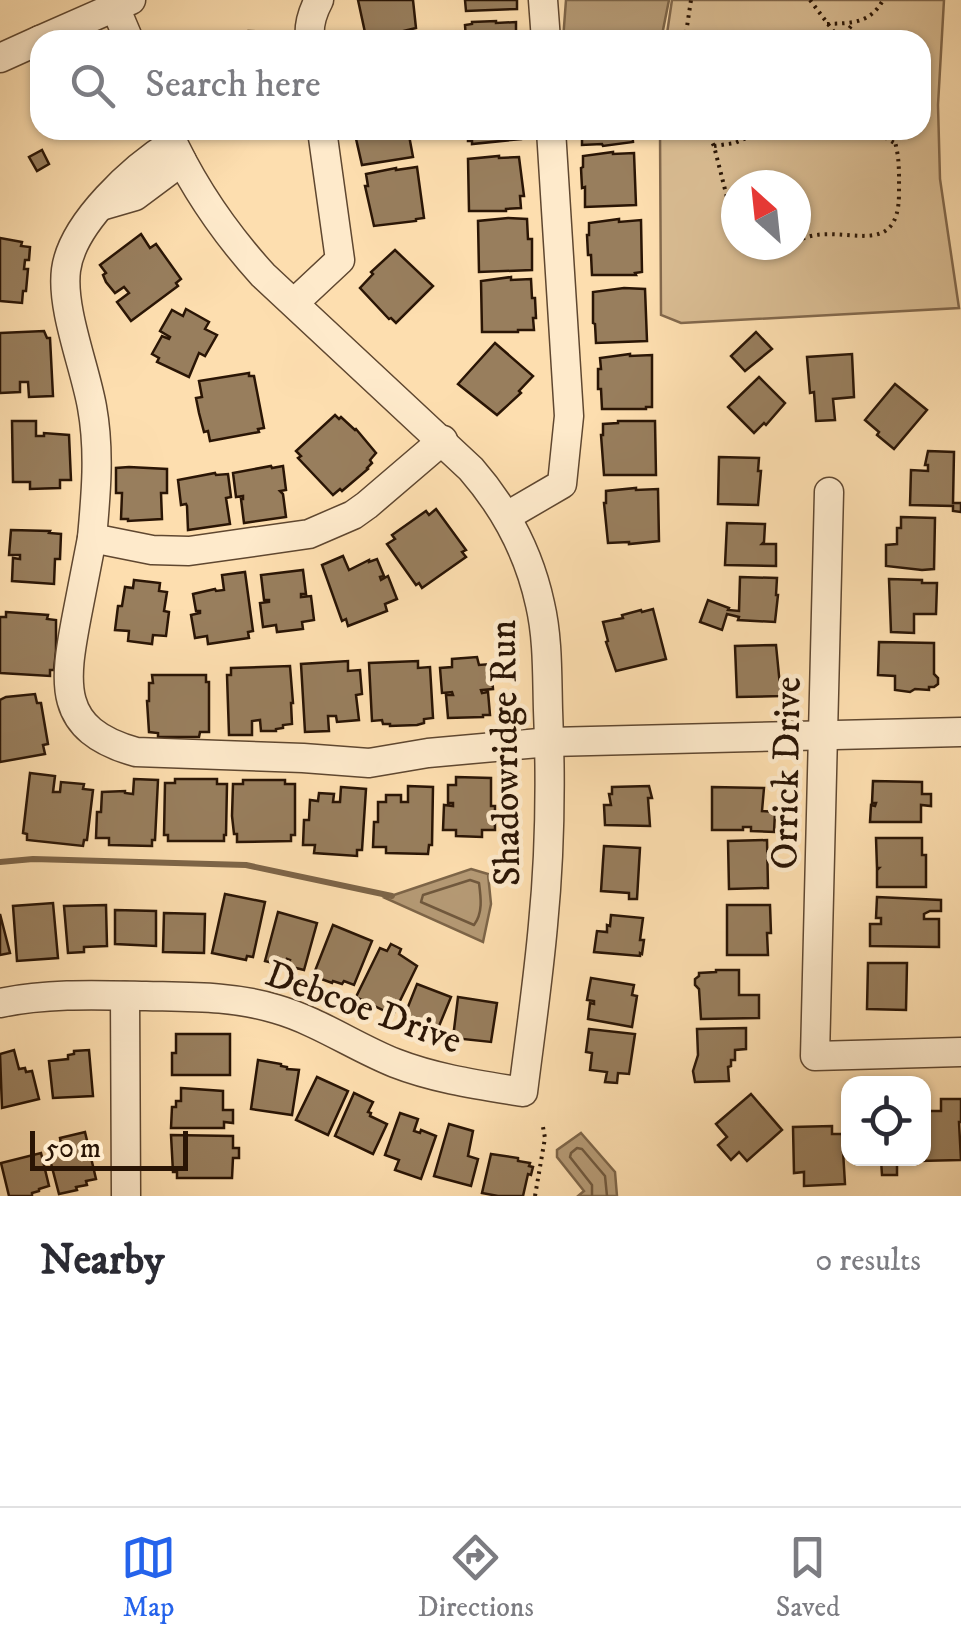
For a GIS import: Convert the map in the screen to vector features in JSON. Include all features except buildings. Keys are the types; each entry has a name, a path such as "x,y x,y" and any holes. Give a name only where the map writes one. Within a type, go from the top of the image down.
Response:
{"street":[{"path":"308,30 319,0"},
{"path":"543,0 545,30"},
{"path":"63,30 123,4 127,30"},
{"path":"0,58 30,44"},
{"path":"294,304 340,260 323,140"},
{"path":"507,516 562,484 569,416 552,140"},
{"path":"174,145 138,167 102,205 76,238 66,271 69,312 92,408 98,468 92,538 68,663 68,691 76,712 95,734 112,745 136,752 370,763 428,752 550,742 961,732"},
{"name":"Shadowridge Run","path":"174,145 223,228 263,274 443,440 490,490 507,516 528,565 545,633 550,776 544,920 523,1092"},
{"path":"92,538 152,550 190,551 310,534 368,505 443,440"},
{"name":"Orrick Drive","path":"829,492 815,1056 961,1052"},
{"path":"125,996 126,1196"},
{"name":"Debcoe Drive","path":"0,1004 44,997 218,998 276,1008 414,1069 523,1092"}],"path":[{"path":"686,30 691,0"},
{"path":"810,0 832,30"},
{"path":"827,24 852,25 878,10 883,0"},
{"path":"848,30 852,25"},
{"path":"711,140 721,174"},
{"path":"714,146 739,140"},
{"path":"889,140 896,144"},
{"path":"811,236 880,236 894,222 899,209 900,168 895,140"},
{"path":"534,1196 545,1138 543,1127"}],"shaded area":[{"path":"672,0 944,0 938,105 940,179 959,308 681,323 661,315 660,140 931,140 931,30 668,30"}],"water":[{"path":"566,0 669,0 663,30 564,30"},
{"path":"471,869 488,874 491,904 483,942 385,898"},
{"path":"581,1133 615,1172 617,1196 578,1196 584,1191 557,1157 557,1150"}],"waterway":[{"path":"0,862 33,859 246,865 392,896"}]}
